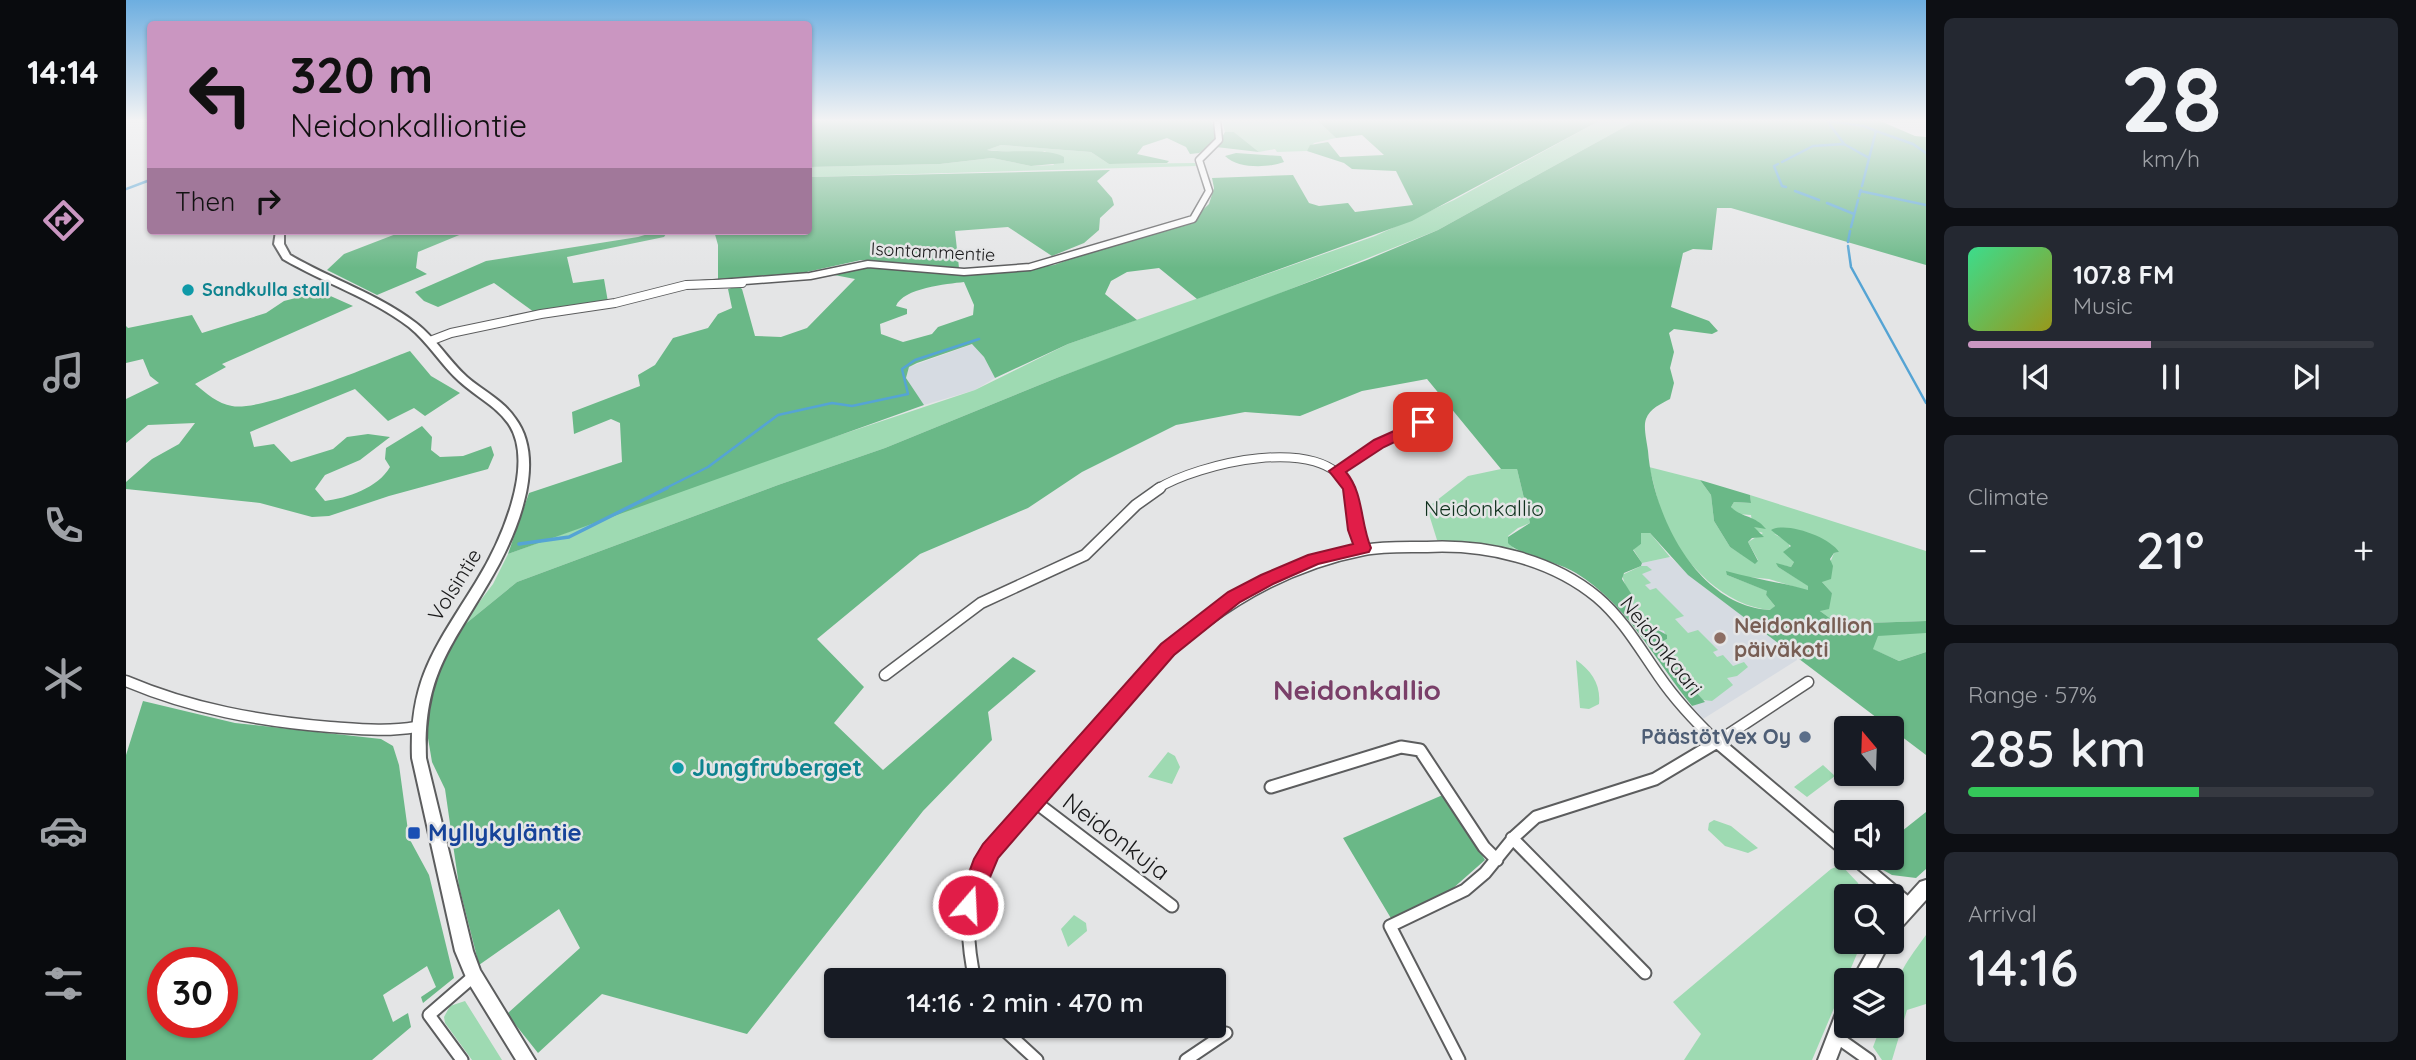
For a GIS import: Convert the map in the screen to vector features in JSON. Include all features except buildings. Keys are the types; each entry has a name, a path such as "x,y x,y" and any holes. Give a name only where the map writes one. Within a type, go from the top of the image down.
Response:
{"street":[{"name":"Isontammentie","path":"430,341 451,333 541,314 615,303 685,285 734,284 810,276 869,264 975,272 1049,263 1192,219 1202,208 1209,191 1202,169"},
{"name":"Volsintie","path":"280,235 279,244 286,257 398,315 430,341 463,379 510,419 522,439 524,451 519,489 503,545 441,647 423,689 416,727 419,758 464,951 474,976 526,1060"},
{"path":"1337,471 1379,444 1423,422"},
{"path":"885,675 970,608 1076,561 1108,535 1147,495 1175,478 1213,466 1260,458 1311,461 1337,471 1350,488 1356,530 1363,548"},
{"name":"Neidonkaari","path":"972,968 966,945 966,915 974,885 991,851 1149,668 1190,630 1234,597 1267,579 1314,559 1363,548 1399,545 1459,546 1509,554 1562,573 1615,614 1667,688 1717,742 1834,841"},
{"path":"126,681 172,699 236,713 392,731 416,727"},
{"path":"1460,1060 1390,926 1426,911 1483,876 1523,825 1536,817 1656,779 1808,682"},
{"path":"1272,787 1401,747 1412,747 1427,757 1484,847 1497,860"},
{"name":"Neidonkuja","path":"1034,802 1143,881 1172,906"},
{"path":"1512,838 1645,973"},
{"path":"1868,870 1909,904"},
{"path":"1904,910 1926,888"},
{"path":"462,1060 429,1015 474,976"},
{"path":"1013,1038 1037,1060"},
{"path":"1186,1060 1219,1038"},
{"path":"1827,1060 1834,1038"},
{"path":"1838,1038 1869,1060"}],"shaded area":[{"path":"973,344 984,357 995,378 975,390 924,405 906,378 909,367"},
{"name":"Neidonkallion päiväkoti","path":"1670,557 1701,585 1796,655 1797,660 1703,719 1692,706 1705,701 1658,629 1643,622 1634,612 1642,563"}],"green space":[{"path":"812,169 1074,169 812,177"},
{"path":"1362,169 1508,169 1412,221 1197,299 1159,268 1127,272 1111,281 1105,294 1137,320 1068,344 995,378 984,357 972,344 917,363 909,367 906,378 924,405 508,554 529,493 622,462 620,423 611,419 574,434 572,412 640,386 638,375 655,365 673,338 708,328 718,314 732,308 728,289 738,286 742,289 755,336 781,337 807,328 855,279 829,274 867,265 987,273 1054,265 1127,239 1187,225 1209,204 1214,188 1212,178 1293,175 1309,203 1319,206 1348,203 1355,212 1413,205 1396,171","holes":["964,282 974,305 973,315 938,327 932,334 903,342 881,334 880,324 907,314 907,309 896,306 900,300 916,291 937,286"]},
{"path":"1510,169 1548,169 1438,230 1203,324 1059,377 885,448 517,582 458,630 493,584 508,554 753,464 975,390 1068,344 1375,236 1454,200"},
{"path":"1548,169 1926,169 1926,265 1731,208 1717,208 1712,250 1693,249 1683,253 1671,307 1709,321 1718,331 1712,334 1674,329 1669,333 1674,352 1670,368 1674,383 1670,399 1650,412 1645,426 1652,476 1670,528 1701,575 1721,592 1744,605 1770,610 1775,606 1766,595 1767,591 1727,575 1726,571 1808,590 1808,586 1776,563 1791,567 1794,562 1783,552 1791,546 1771,530 1797,529 1827,541 1839,552 1834,553 1830,559 1833,566 1831,579 1822,582 1832,593 1829,609 1820,611 1838,624 1926,621 1926,633 1878,636 1873,649 1899,661 1926,652 1926,755 1904,738 1904,716 1874,716 1688,575 1650,533 1641,533 1641,544 1633,550 1642,563 1641,566 1624,573 1622,579 1632,595 1630,603 1643,622 1667,635 1667,639 1657,644 1658,650 1705,702 1692,706 1640,634 1611,601 1569,569 1520,551 1508,543 1508,537 1530,523 1517,469 1501,469 1427,379 1362,391 1300,416 1245,412 1176,425 1082,472 1028,508 920,554 817,639 864,687 834,723 883,770 1013,657 1036,671 988,712 992,740 923,811 747,1034 602,994 538,1053 507,1014 580,948 559,909 479,965 459,886 445,789 432,762 426,726 429,693 438,665 458,630 517,582 885,448 1059,377 1367,260 1438,230"},
{"path":"1110,170 1097,181 1112,198 1114,205 1100,218 1099,230 1084,243 1052,256 1008,227 955,231 959,268 861,260 802,273 718,279 718,245 715,235 812,235 812,177"},
{"path":"393,235 459,235 418,252 416,268 427,274 377,295 327,270 344,254"},
{"path":"665,235 567,257 573,283 604,279 608,302 534,312 494,283 438,307 424,301 415,292 486,261"},
{"path":"315,293 326,294 353,306 222,364 226,367 195,384 222,403 247,406 293,395 410,351 431,376 460,393 425,416 414,408 388,421 355,389 250,432 254,447 274,444 291,462 333,449 347,437 368,434 390,437 360,460 325,475 315,489 325,501 352,494 378,481 390,467 385,459 386,448 422,426 432,437 431,450 440,457 463,456 491,446 494,455 488,469 389,496 329,516 312,517 260,503 126,489 126,482 152,459 179,444 195,423 148,425 126,443 126,399 159,383 150,376 143,359 126,363 126,326 128,328 192,315 202,333 266,313 284,301"},
{"path":"1649,467 1700,480 1711,495 1714,521 1730,547 1755,563 1758,560 1748,542 1763,533 1753,530 1751,515 1737,514 1731,507 1734,502 1751,503 1750,495 1926,551 1926,621 1838,624 1820,611 1832,593 1822,582 1834,553 1839,552 1774,534 1788,541 1794,562 1791,567 1777,564 1778,567 1809,586 1808,591 1769,579 1727,575 1768,591 1766,595 1775,606 1771,610 1738,601 1708,581 1683,554 1663,517"},
{"name":"Neidonkallio","path":"1501,469 1517,469 1530,523 1508,536 1513,548 1525,553 1437,540 1427,508 1468,476"},
{"path":"1700,480 1750,495 1751,503 1734,502 1731,507 1766,529 1754,527 1764,537 1752,538 1748,542 1758,561 1755,564 1730,547 1714,521 1711,495"},
{"path":"1641,533 1650,533 1670,557 1642,563 1633,549 1641,544"},
{"path":"1641,566 1652,570 1642,574 1651,583 1645,585 1650,590 1656,588 1684,616 1675,619 1688,633 1698,630 1718,650 1713,652 1717,657 1723,655 1733,666 1744,662 1748,667 1737,676 1727,678 1733,685 1712,701 1703,700 1658,650 1657,644 1667,639 1664,631 1648,626 1634,612 1622,575"},
{"path":"1891,632 1926,633 1926,652 1899,661 1870,648 1877,636"},
{"path":"1576,660 1587,669 1597,685 1599,704 1589,709 1580,708"},
{"path":"143,701 235,723 381,739 393,746 399,765 409,838 429,875 454,978 423,1003 421,997 436,987 427,966 383,995 393,1022 408,1013 411,1027 372,1060 126,1060 126,755"},
{"path":"1168,752 1175,756 1180,767 1172,784 1148,777"},
{"path":"1823,765 1834,775 1807,797 1794,787"},
{"path":"1445,794 1485,860 1451,890 1392,920 1343,838"},
{"path":"1926,812 1926,869 1916,878 1892,875 1883,870 1904,870 1904,829"},
{"path":"1714,820 1731,826 1758,848 1748,853 1725,846 1708,830 1709,823"},
{"path":"1831,869 1846,870 1858,884 1834,884 1834,954 1857,954 1851,968 1834,968 1834,1008 1812,1060 1684,1060 1701,1034 1673,1002"},
{"path":"1074,915 1086,923 1087,931 1068,947 1061,929"},
{"path":"1926,935 1926,1004 1907,1010 1904,1020 1904,968"},
{"path":"465,1001 502,1060 472,1060 445,1023 444,1017 450,1006"},
{"path":"1876,1038 1899,1038 1892,1060 1882,1060 1873,1047"}],"waterway":[{"path":"1775,169 1782,186 1786,187"},
{"path":"1862,186 1866,169"},
{"path":"126,189 147,181"},
{"path":"1795,191 1819,200"},
{"path":"1859,196 1861,191"},
{"path":"1861,191 1926,205"},
{"path":"1851,227 1858,200"},
{"path":"1827,203 1854,214"},
{"path":"1848,242 1850,231"},
{"path":"1848,246 1851,267 1926,403"},
{"path":"664,489 708,467 778,415 832,403 852,406 908,394 902,369 915,360 979,339"},
{"path":"519,544 569,537 667,488"}],"place":[{"name":"Sandkulla stall","path":"188,290"},
{"name":"Neidonkallion päiväkoti","path":"1720,638"},
{"name":"PäästötVex Oy","path":"1805,737"},
{"name":"Jungfruberget","path":"678,768"},
{"name":"Myllykyläntie","path":"414,833"}],"district":[{"name":"Neidonkallio","path":"1357,690"}],"route":[{"path":"968,905 981,866 991,851 1168,649 1234,597 1267,579 1314,559 1363,548 1353,518 1353,500 1348,482 1337,471 1379,444 1423,422"}]}
